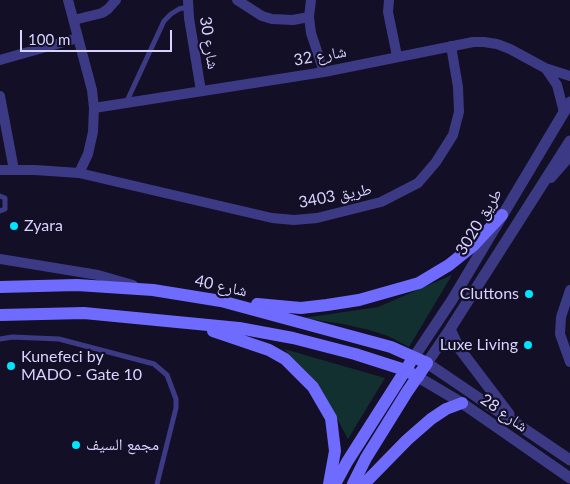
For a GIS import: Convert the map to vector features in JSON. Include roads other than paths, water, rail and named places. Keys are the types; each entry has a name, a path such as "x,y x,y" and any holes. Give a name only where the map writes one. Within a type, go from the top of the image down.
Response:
{"main road":[{"path":"221,301 301,308 359,300 387,293 419,282 449,265 474,245 502,215"},
{"name":"شارع 40","path":"0,287 77,285 153,290 221,301 391,347 427,363"},
{"path":"0,315 84,313 239,328 293,338 355,354 405,370 418,377"},
{"path":"187,322 269,350 286,359 314,387 331,418 335,451 330,484"},
{"path":"336,484 347,462 414,357"},
{"path":"354,484 366,458 427,363"},
{"path":"364,484 406,440 446,409 462,403"}],"street":[{"path":"0,170 79,173 88,154 93,132 94,108 92,90 68,0"},
{"path":"74,20 102,13 116,0"},
{"path":"237,0 262,16 272,19 294,20 309,17"},
{"path":"311,0 309,17 311,33 324,72"},
{"path":"388,0 388,12 396,56"},
{"name":"شارع 30","path":"188,3 201,91"},
{"path":"0,60 78,38"},
{"name":"شارع 32","path":"94,108 324,72 396,56 484,42 510,49 545,68 570,76"},
{"name":"طريق 3403","path":"79,173 272,218 294,220 318,218 381,202 418,183 436,162 453,135 460,112 451,46"},
{"path":"545,68 567,107"},
{"path":"0,96 14,170"},
{"name":"طريق 3020","path":"414,357 457,291 567,107"},
{"name":"طريق 3020","path":"427,363 570,141"},
{"path":"529,207 570,156"},
{"path":"0,259 98,276 153,290"},
{"path":"570,290 561,317 560,334 570,362"},
{"path":"450,329 468,362 516,422"},
{"name":"شارع 28","path":"427,363 570,460"},
{"name":"شارع 28","path":"418,377 462,403 570,478"}],"lane":[{"path":"126,104 164,21 188,3"},
{"path":"0,196 4,198 5,208 0,210"},
{"path":"0,339 12,337 58,339 154,364 167,375 176,399 176,408 157,484"}],"place":[{"name":"Zyara","path":"14,226"},
{"name":"Cluttons","path":"529,294"},
{"name":"Luxe Living","path":"528,345"},
{"name":"Kunefeci by MADO - Gate 10","path":"11,366"},
{"name":"مجمع السيف","path":"76,445"}]}
